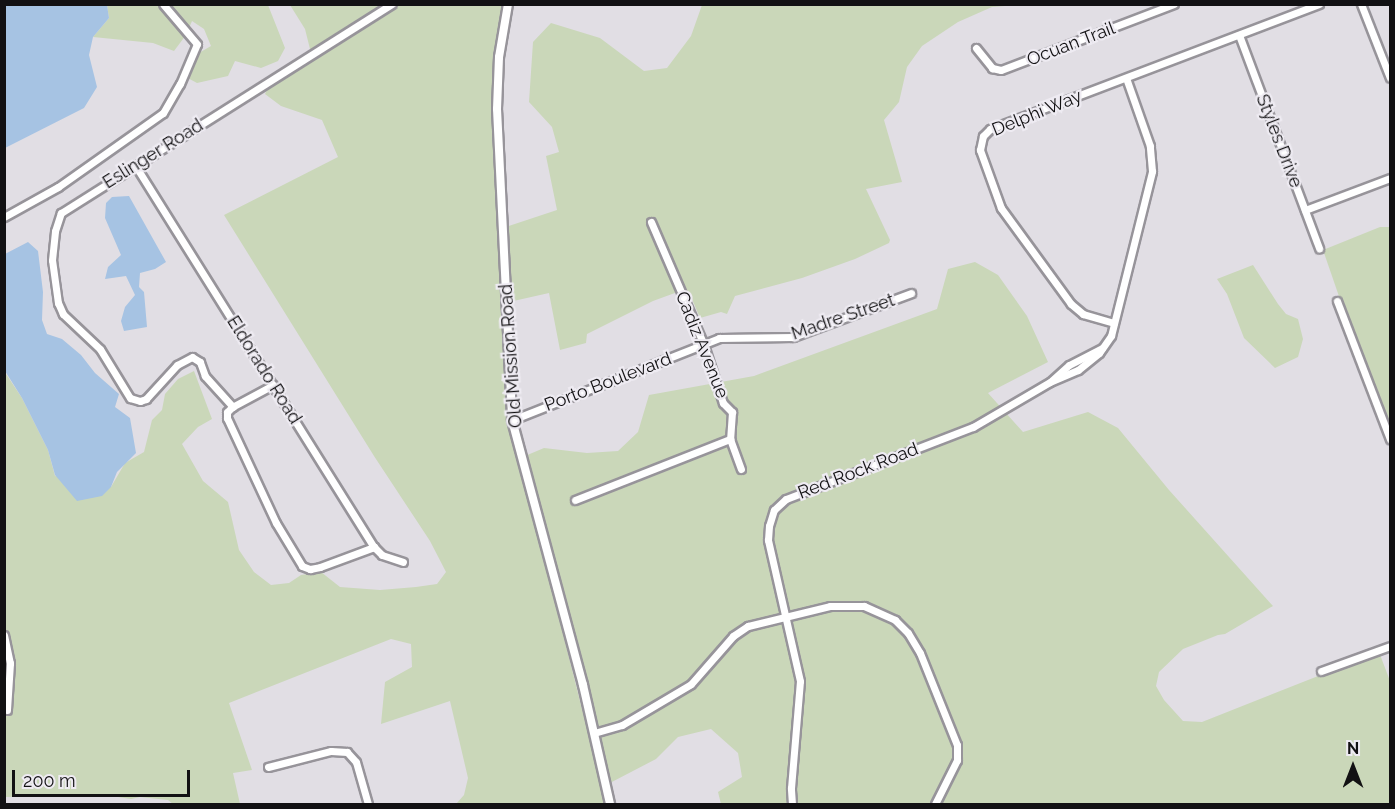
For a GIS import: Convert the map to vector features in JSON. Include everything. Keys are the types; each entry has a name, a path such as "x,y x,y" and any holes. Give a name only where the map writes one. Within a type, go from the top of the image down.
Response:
{"street":[{"path":"4,217 58,188 163,113 180,84 196,44 163,4"},
{"name":"Eslinger Road","path":"233,407 205,376 200,362 194,358 188,358 177,365 152,394 140,401 130,398 100,349 63,314 58,303 52,260 55,231 61,213 391,4"},
{"name":"Old Mission Road","path":"508,4 499,57 497,109 512,420 594,733 610,804"},
{"name":"Ocuan Trail","path":"976,48 992,68 1001,70 1174,4"},
{"name":"Delphi Way","path":"1114,323 1083,314 1071,304 1001,208 980,150 983,136 990,129 1319,4"},
{"path":"1361,4 1390,78"},
{"name":"Styles Drive","path":"1239,35 1319,248"},
{"name":"Red Rock Road","path":"792,804 791,788 800,681 768,540 774,510 786,499 973,427 1050,382 1078,370 1102,348 1111,336 1152,171 1150,146 1126,78"},
{"name":"Eldorado Road","path":"135,165 374,547 382,555 403,562"},
{"path":"1305,210 1390,178"},
{"name":"Cadiz Avenue","path":"651,222 704,345 723,403 732,412 730,439 741,469"},
{"name":"Madre Street","path":"704,345 719,338 793,337 911,293"},
{"path":"1337,301 1390,439"},
{"name":"Porto Boulevard","path":"512,420 704,345"},
{"name":"Red Rock Road","path":"1050,382 1074,362 1102,348"},
{"path":"1074,362 1078,370"},
{"path":"273,385 233,407 227,412 227,418 276,523 302,566 310,569 320,567 374,547"},
{"path":"575,500 730,439"},
{"path":"594,733 622,725 691,684 734,636 748,626 830,606 864,606 895,620 908,633 920,653 957,745 957,760 935,804"},
{"path":"4,635 10,663 8,710"},
{"path":"1321,670 1390,646"},
{"path":"268,767 331,751 347,752 356,762 368,804"}],"green space":[{"path":"107,5 268,5 285,48 278,61 261,68 235,61 228,76 197,83 184,76 185,61 211,46 204,29 192,21 186,35 174,51 153,43 93,37 109,18"},
{"path":"290,5 505,5 496,56 509,420 606,804 456,804 464,795 468,778 450,701 381,724 385,682 412,667 411,644 391,639 229,703 252,770 233,773 240,804 173,804 168,800 140,797 131,799 105,795 5,797 4,371 22,398 48,450 55,476 111,487 125,463 144,452 152,420 162,410 165,394 178,379 194,371 212,419 198,427 182,444 203,481 228,502 239,550 254,572 271,585 289,583 301,575 321,572 340,587 380,590 437,584 446,572 430,541 374,456 224,215 338,157 322,120 281,106 265,94 275,74 311,53 305,29"},
{"path":"702,5 1018,5 992,7 958,22 922,46 907,67 899,102 884,120 902,182 866,189 890,240 889,243 855,259 802,278 735,296 727,314 721,312 700,318 692,299 683,290 653,301 587,334 586,343 560,350 549,293 509,302 506,227 557,210 546,156 559,152 552,127 529,102 533,42 551,23 600,38 644,71 667,68 691,36"},
{"path":"1380,227 1390,227 1390,444 1323,250"},
{"path":"975,262 998,275 1027,316 1048,362 988,393 1023,432 1088,412 1118,428 1169,490 1273,606 1225,634 1183,649 1159,672 1156,686 1164,700 1183,721 1202,722 1379,652 1390,681 1390,804 721,804 718,792 742,777 738,753 711,729 678,737 656,759 608,784 525,456 544,448 587,453 618,451 638,432 649,395 754,376 937,309 948,269"},
{"path":"1253,265 1286,314 1298,319 1303,339 1298,357 1275,368 1244,338 1227,294 1217,279"}],"water":[{"path":"5,4 107,5 109,18 93,37 89,55 97,87 84,108 5,148"},
{"path":"129,196 166,262 155,269 140,273 139,287 144,292 147,327 124,331 121,321 125,307 135,295 126,276 105,279 108,267 121,255 105,218 106,203 112,197"},
{"path":"28,242 38,251 43,292 42,320 47,334 62,339 81,355 95,373 119,394 115,407 130,418 136,453 117,472 111,487 102,496 77,501 55,475 48,450 22,398 5,371 5,254"}]}
